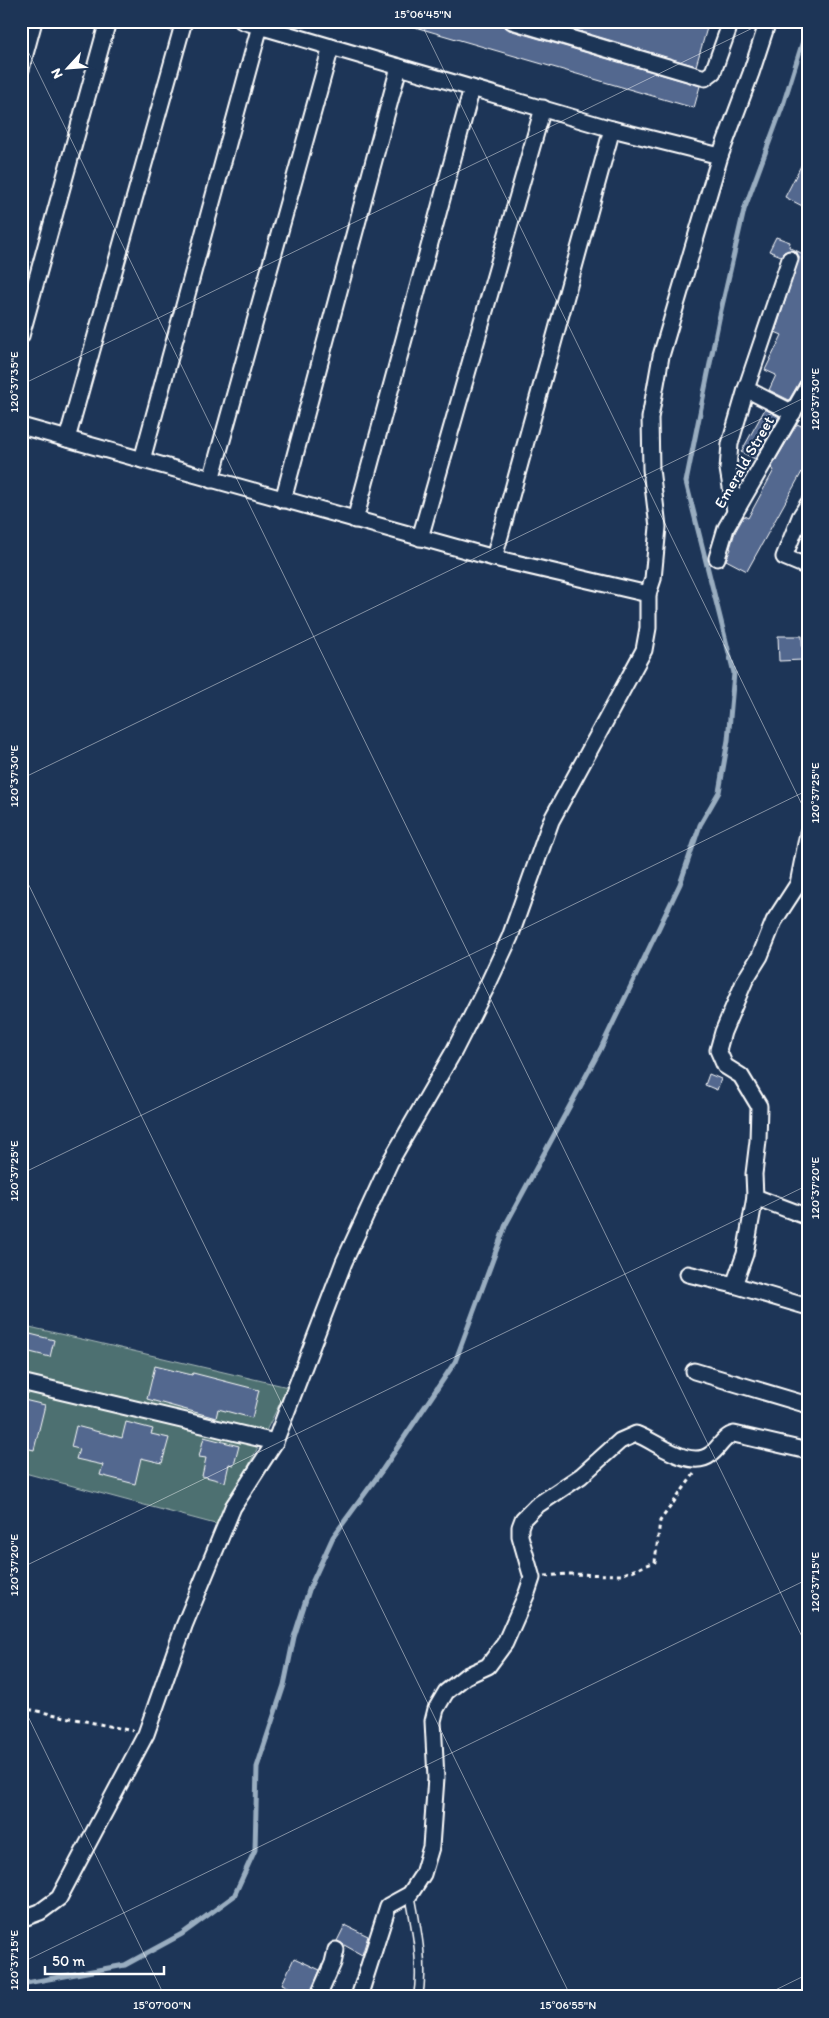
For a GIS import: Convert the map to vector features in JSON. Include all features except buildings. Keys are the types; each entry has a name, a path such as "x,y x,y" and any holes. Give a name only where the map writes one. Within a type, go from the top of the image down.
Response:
{"street":[{"path":"21,69 34,21"},
{"path":"21,336 108,21"},
{"path":"67,439 184,21"},
{"path":"242,21 612,128 720,156"},
{"path":"512,21 704,78 713,72 728,30 726,21"},
{"path":"21,1920 40,1912 59,1898 146,1734 184,1626 233,1507 275,1442 344,1262 386,1170 454,1051 485,990 510,937 551,821 644,650 648,628 648,594 653,579 658,528 652,469 650,418 661,356 720,156 768,21"},
{"path":"142,460 260,26"},
{"path":"211,480 331,47"},
{"path":"283,500 399,67"},
{"path":"355,520 472,88"},
{"path":"420,538 543,108"},
{"path":"494,558 612,128"},
{"path":"735,511 728,469 730,444 746,389 790,259"},
{"name":"Emerald Street","path":"717,558 726,528 808,386"},
{"path":"746,389 793,413"},
{"path":"21,426 494,558 648,594"},
{"path":"808,504 800,517 783,561 808,567"},
{"path":"734,1285 745,1254 755,1197 754,1174 758,1141 759,1106 741,1076 725,1066 718,1050 723,1032 745,980 760,956 774,921 798,884 808,833"},
{"path":"755,1197 808,1216"},
{"path":"688,1274 734,1285 808,1307"},
{"path":"694,1371 808,1405"},
{"path":"21,1382 275,1442"},
{"path":"359,1997 388,1906 410,1894 423,1874 434,1832 436,1778 433,1721 436,1709 446,1692 466,1676 488,1666 505,1643 532,1578 520,1536 520,1527 523,1519 536,1506 581,1476 620,1442 636,1434 646,1437 677,1455 700,1459 711,1455 729,1435 734,1434 808,1451"},
{"path":"318,1997 333,1964 336,1950"}],"lane":[{"path":"410,1894 418,1938 421,1983 418,1997"}],"path":[{"path":"532,1578 567,1574 621,1574 654,1562 660,1521 697,1470 711,1455"},
{"path":"21,1710 32,1710 146,1734"}],"green space":[{"path":"21,1325 288,1387 219,1525 21,1472"}],"waterway":[{"path":"21,1984 125,1965 182,1934 234,1896 255,1850 257,1767 284,1685 294,1637 310,1587 333,1537 383,1469 455,1362 506,1224 600,1050 680,884 700,825 719,792 728,740 734,673 686,482 719,319 744,210 783,105 808,25"}]}
